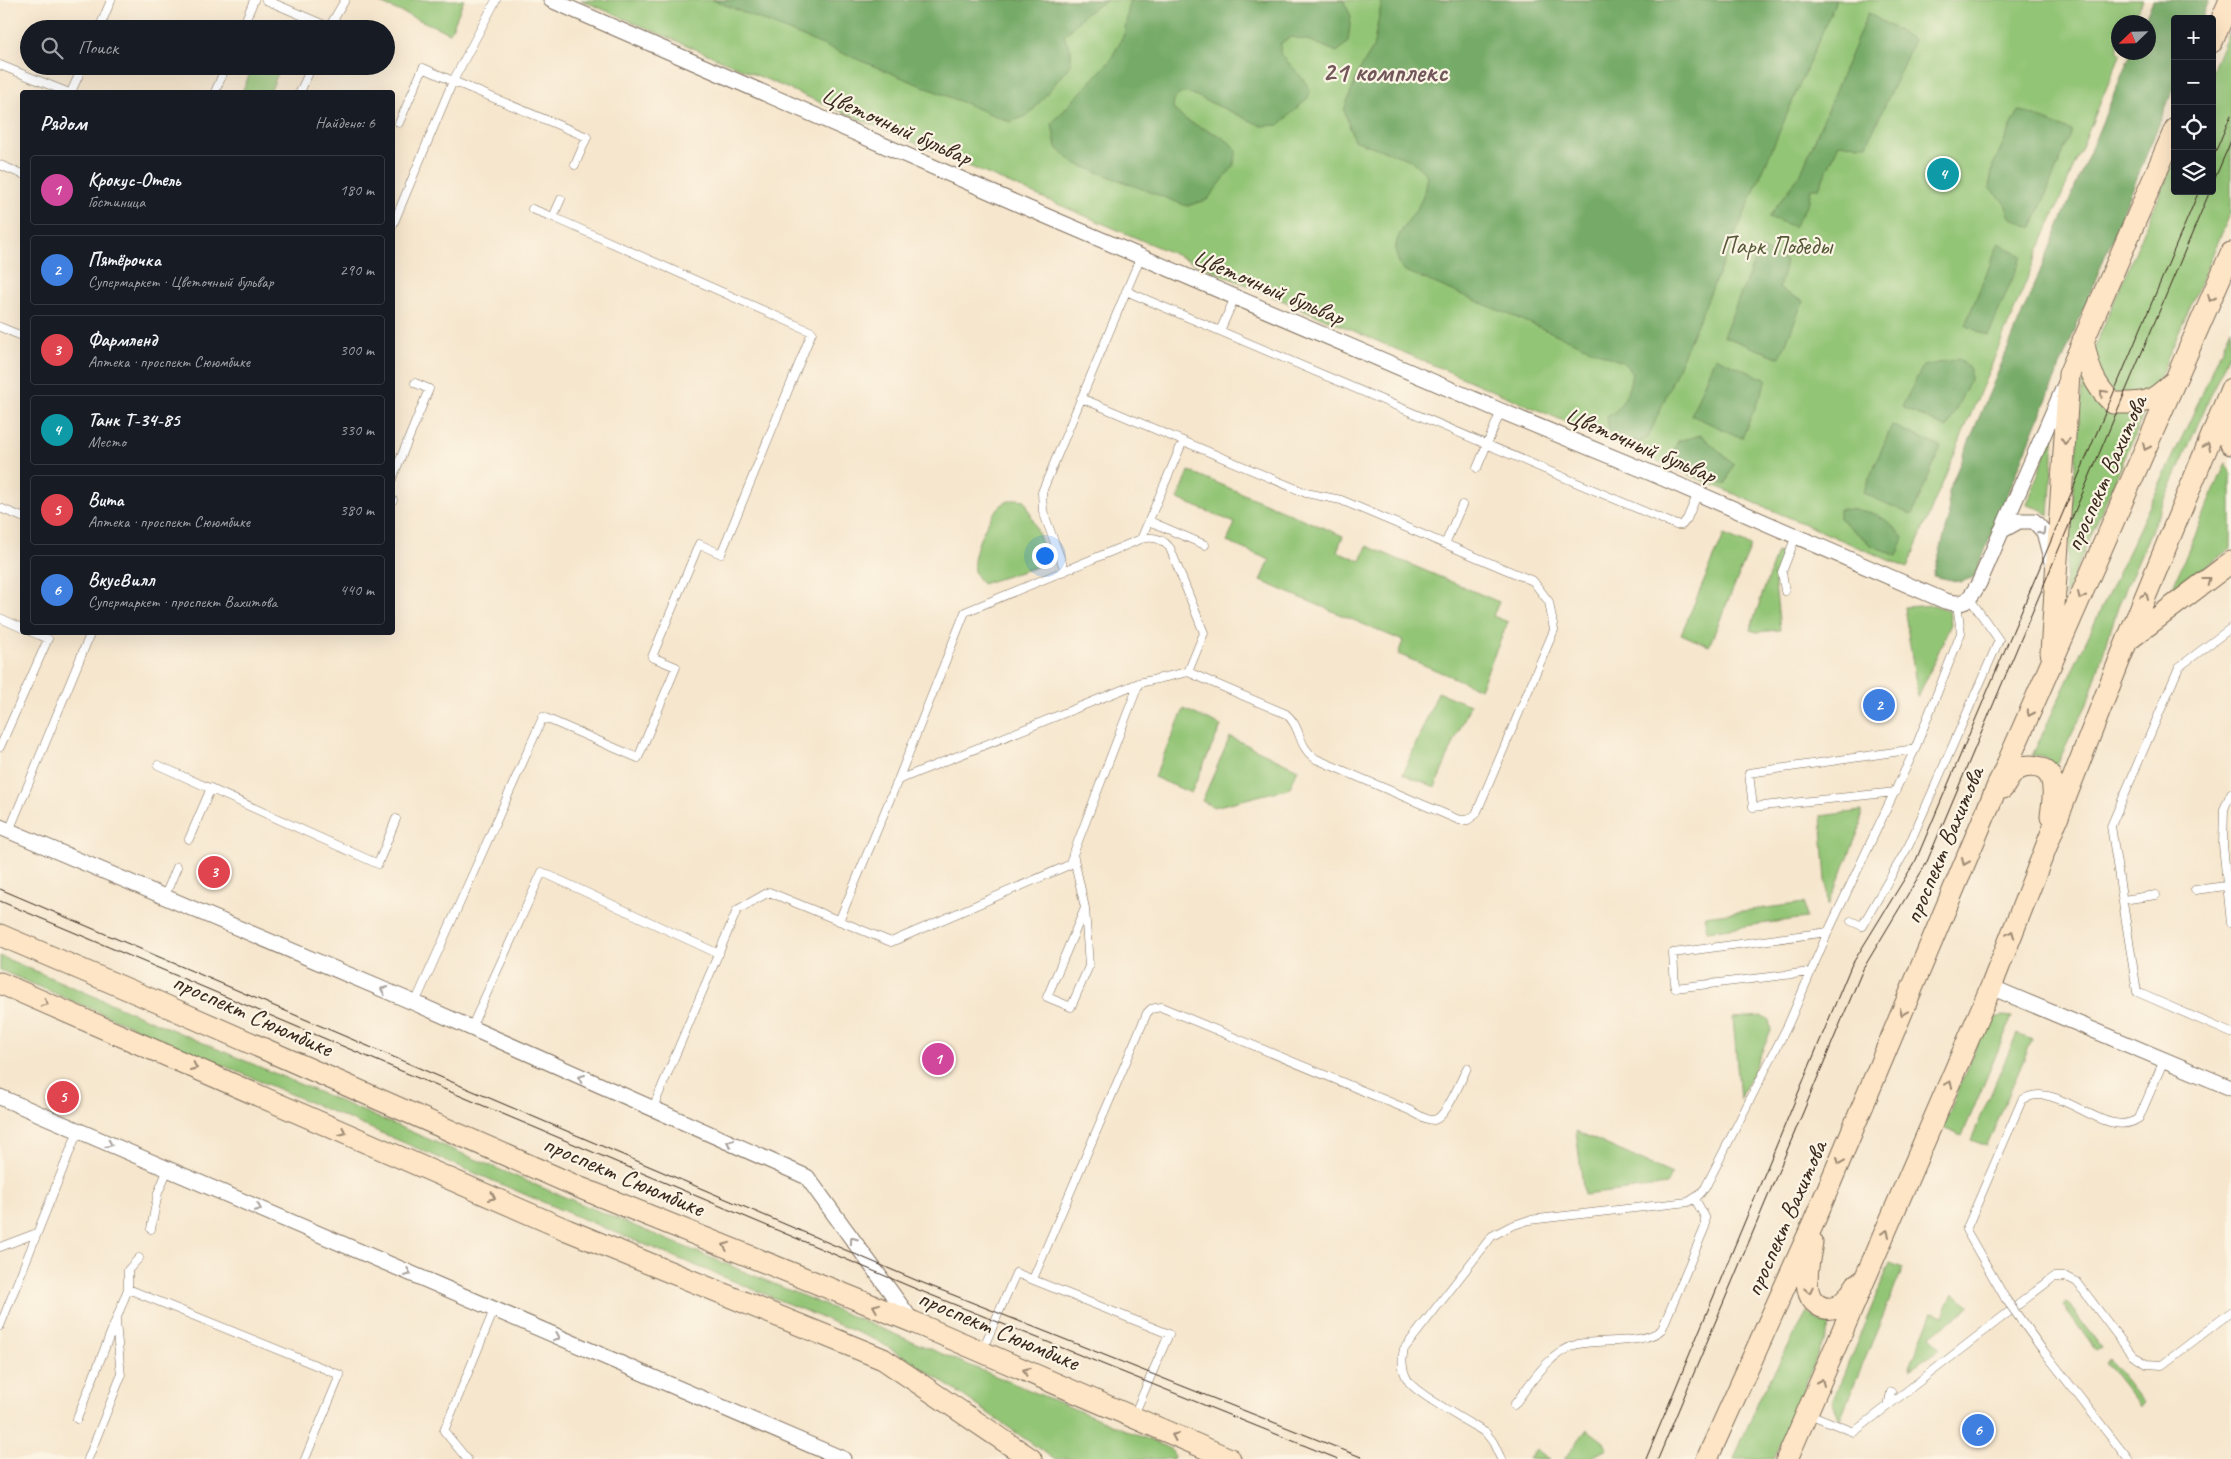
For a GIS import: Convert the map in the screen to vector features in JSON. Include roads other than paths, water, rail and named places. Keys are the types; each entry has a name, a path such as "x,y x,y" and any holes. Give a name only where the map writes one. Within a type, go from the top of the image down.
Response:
{"main road":[{"path":"2216,33 2230,0"},
{"path":"2050,668 2069,374 2171,138"},
{"name":"проспект Вахитова","path":"1707,1459 1813,1224 1987,810 2231,253"},
{"path":"2083,340 2089,369 2098,388 2113,403 2138,403 2156,399 2175,381"},
{"path":"1787,1459 1991,987 2127,641 2231,389"},
{"path":"2222,411 2231,444"},
{"path":"2127,641 2231,562"},
{"path":"1987,810 2014,772 2027,766 2041,767 2050,777 2054,793 2047,842"},
{"name":"проспект Сююмбике","path":"0,935 583,1188 913,1322 1133,1417 1219,1458"},
{"path":"0,984 567,1230 883,1359 1031,1459"},
{"path":"1813,1224 1807,1286 1810,1296 1819,1307 1835,1307 1841,1303 1850,1295 1875,1258"}],"street":[{"name":"Цветочный бульвар","path":"551,0 1501,412 1698,493 1945,601 1964,602"},
{"path":"1964,602 2001,530 2069,374"},
{"path":"2001,530 2018,521 2034,521 2044,532 2056,578"},
{"path":"5,829 415,1003 807,1178 913,1322"},
{"path":"1991,987 2231,1088"},
{"path":"0,1098 843,1459"}],"lane":[{"path":"103,20 111,0"},
{"path":"246,20 254,0"},
{"path":"266,0 310,20"},
{"path":"333,20 345,0"},
{"path":"395,220 454,81 496,0"},
{"path":"0,65 20,73"},
{"path":"399,124 423,68 587,137 575,165"},
{"path":"25,75 62,90"},
{"path":"72,90 79,75"},
{"path":"215,90 222,75"},
{"path":"301,90 308,75"},
{"path":"0,165 20,173"},
{"path":"553,217 561,199"},
{"path":"415,1003 543,717 638,758 676,667 652,657 699,544 721,554 812,332 532,209"},
{"path":"1065,571 1044,511 1042,492 1141,256"},
{"path":"1126,291 1676,525 1682,525 1687,519 1698,493"},
{"path":"1220,331 1235,297"},
{"path":"0,327 20,335"},
{"path":"395,472 429,390 415,383"},
{"path":"898,780 1139,683 1188,672 1286,714 1294,722 1305,750 1316,759 1459,820 1472,818 1476,814 1554,630 1549,602 1533,581 1341,500 1306,493 1081,398"},
{"path":"1477,468 1501,412"},
{"path":"1142,539 1183,441"},
{"path":"1445,544 1462,505"},
{"path":"0,508 20,516"},
{"path":"1149,522 1205,545"},
{"path":"1785,591 1782,572 1796,536"},
{"path":"838,921 898,780 965,612 1142,539 1154,537 1170,548 1204,633 1188,672"},
{"path":"1501,1459 1493,1442 1486,1433 1412,1386 1408,1381 1404,1374 1402,1357 1409,1341 1492,1236 1505,1228 1529,1220 1688,1202 1695,1199 1705,1188 1788,1025 1828,932 1896,792 1961,634 1964,602"},
{"path":"1851,921 1862,926 1909,845 1999,640 1964,602"},
{"path":"0,618 20,627"},
{"path":"2231,628 2179,668 2111,826 2137,992 2231,1033"},
{"path":"0,747 48,640 38,635"},
{"path":"5,829 90,635"},
{"path":"652,1110 737,910 769,892 891,942 1068,865 1139,683"},
{"path":"1896,792 1753,807 1750,773 1915,749"},
{"path":"158,765 378,864 396,820"},
{"path":"189,839 211,788"},
{"path":"2231,793 2224,809 2223,845 2231,923"},
{"path":"1073,854 1085,908 1089,966 1071,1007 1047,997 1085,908"},
{"path":"164,898 177,867"},
{"path":"471,1028 542,872 719,954"},
{"path":"2195,890 2226,886"},
{"path":"2123,900 2156,895"},
{"path":"1811,972 1675,988 1673,953 1828,932"},
{"path":"1033,1280 1147,1014 1152,1009 1161,1007 1400,1106 1428,1120 1435,1120 1443,1114 1467,1068"},
{"path":"2128,1459 2042,1349 2005,1298 1966,1230 2022,1100 2029,1095 2046,1095 2112,1123 2127,1124 2139,1118 2164,1060"},
{"path":"0,1326 78,1131"},
{"path":"151,1229 158,1193 168,1170"},
{"path":"1514,1405 1545,1366 1567,1349 1578,1344 1650,1336 1662,1329 1705,1227 1705,1216 1695,1199"},
{"path":"0,1247 37,1233"},
{"path":"77,1419 128,1289 128,1270 139,1258"},
{"path":"982,1352 1016,1273 1169,1334 1133,1417"},
{"path":"1807,1413 1854,1432 2054,1277 2066,1276 2077,1282 2133,1356 2148,1364 2162,1365 2231,1312"},
{"path":"128,1289 340,1375 305,1459"},
{"path":"467,1459 444,1431 494,1310"},
{"path":"88,1459 121,1376 116,1320"},
{"path":"1888,1406 1891,1392"}],"tram line":[{"path":"2216,151 2231,115"},
{"path":"2216,176 2231,141"},
{"path":"1646,1459 1851,966 1916,860 2197,195"},
{"path":"1658,1459 1863,969 1926,864 2208,195"},
{"path":"0,889 918,1281 1366,1459"},
{"path":"0,901 916,1289 1338,1459"}],"place":[{"name":"Танк Т-34-85","path":"1943,174"},
{"name":"Пятёрочка","path":"1879,705"},
{"name":"Фармленд","path":"214,872"},
{"name":"Крокус-Отель","path":"938,1059"},
{"name":"Вита","path":"63,1097"},
{"name":"ВкусВилл","path":"1978,1430"}],"district":[{"name":"21 комплекс","path":"1385,71"}],"park label":[{"name":"Парк Победы","path":"1776,245"}]}
